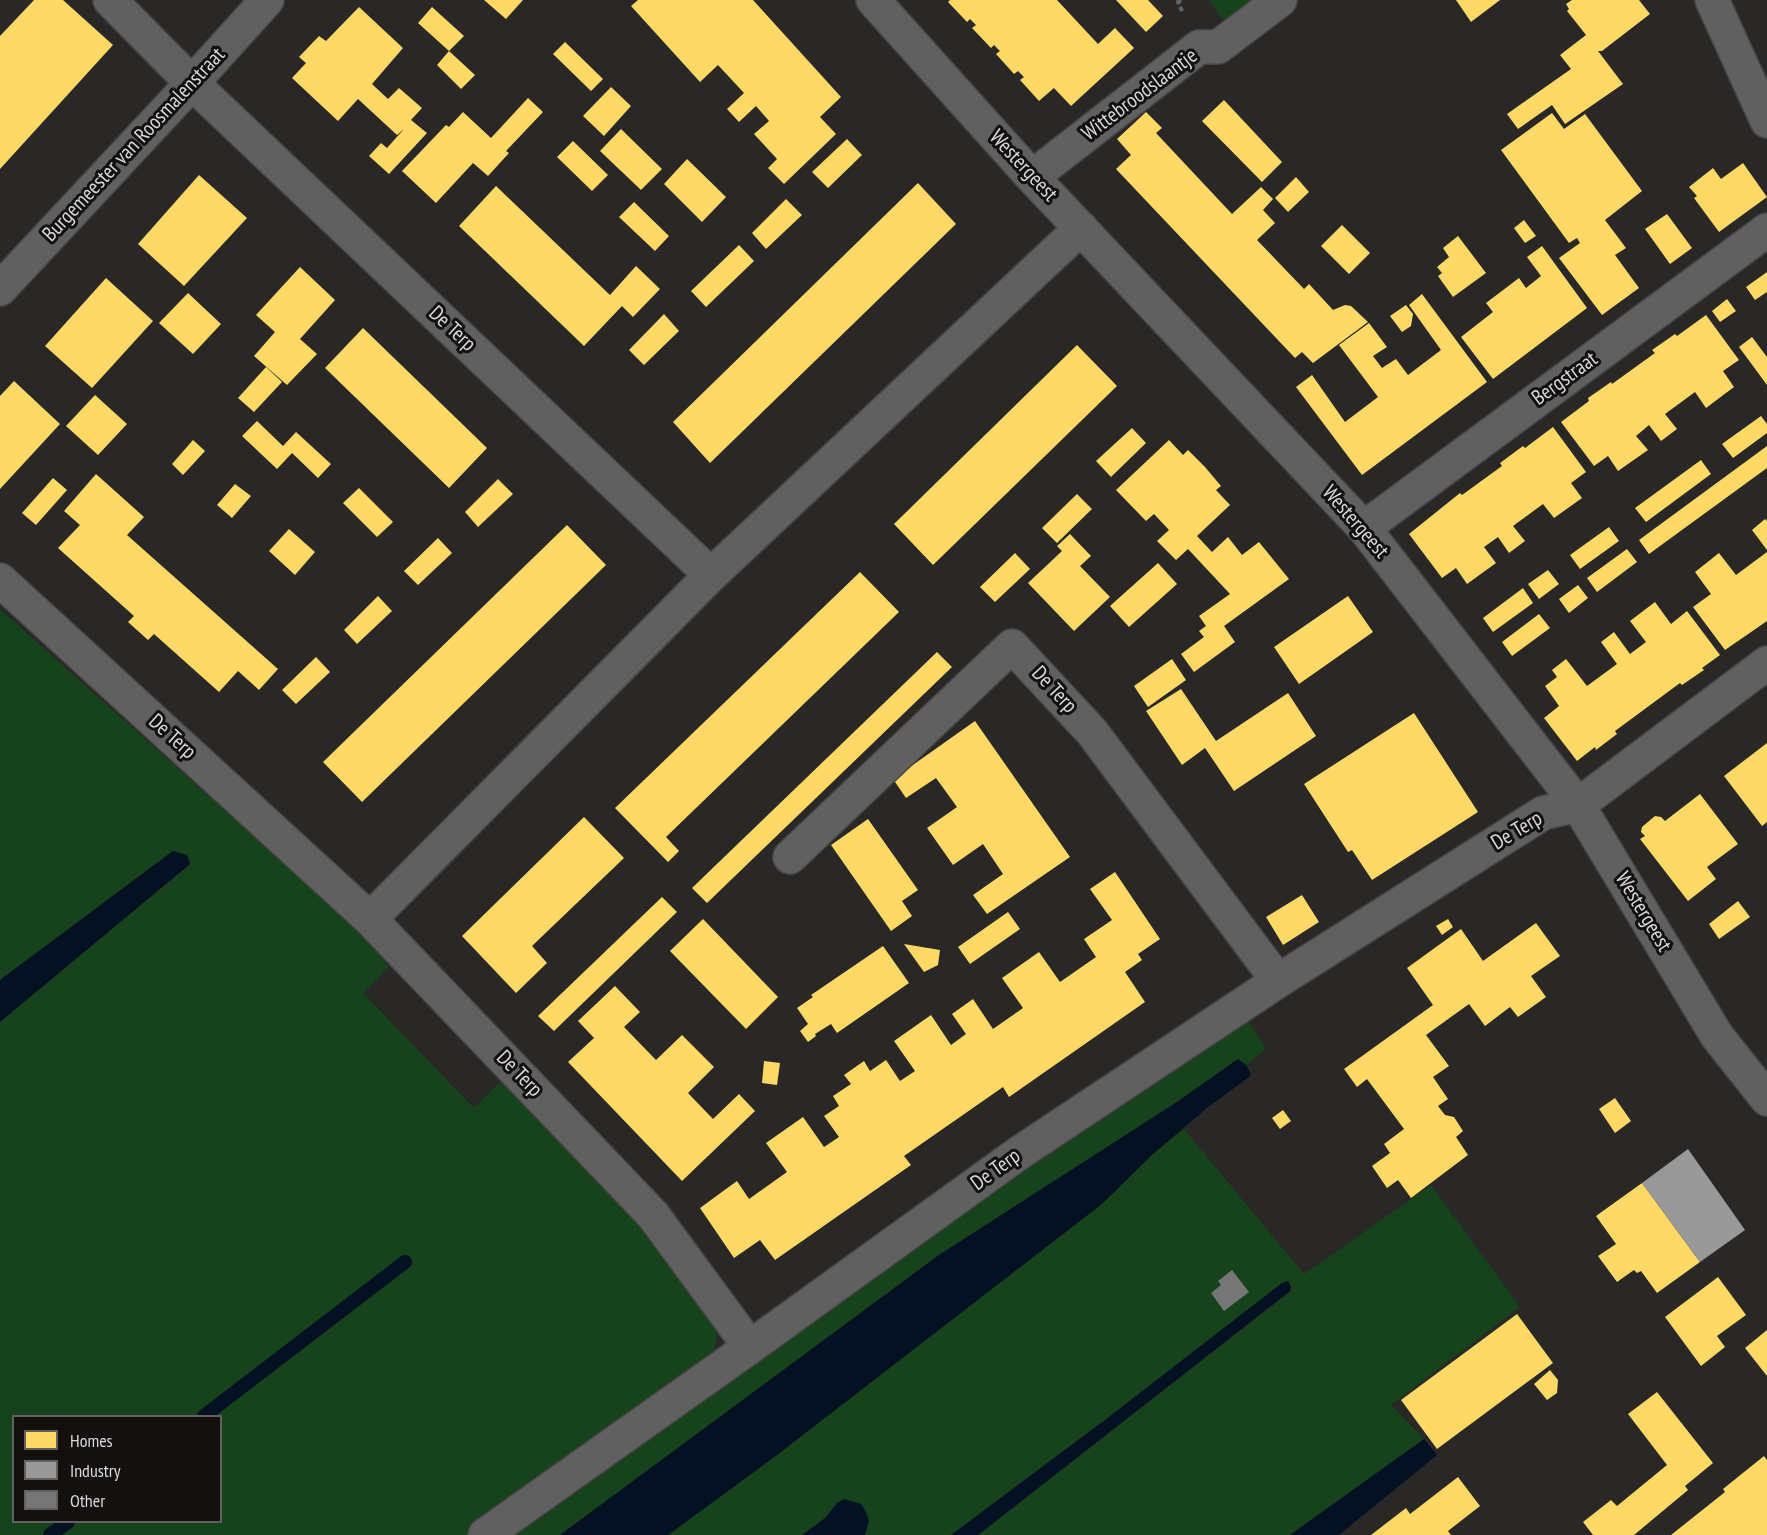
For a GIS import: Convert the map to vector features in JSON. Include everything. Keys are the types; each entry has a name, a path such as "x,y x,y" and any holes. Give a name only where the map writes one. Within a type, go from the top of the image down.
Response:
{"street":[{"name":"De Terp","path":"110,0 192,83 711,575"},
{"name":"Burgemeester van Roosmalenstraat","path":"0,289 267,0"},
{"name":"Westergeest","path":"873,0 1032,177 1364,528 1578,805 1717,1036 1767,1099"},
{"name":"Wittebroodslaantje","path":"1032,177 1199,47 1218,47 1280,0"},
{"path":"1712,0 1767,121"},
{"path":"370,919 711,575 1081,228"},
{"name":"Bergstraat","path":"1364,528 1767,230"},
{"name":"De Terp","path":"0,579 370,919 653,1215 750,1347"},
{"name":"De Terp","path":"790,857 1012,646 1092,732 1278,981"},
{"path":"1578,805 1767,663"},
{"name":"De Terp","path":"485,1535 1019,1153 1278,981 1543,813 1578,805"}],"green space":[{"path":"1209,0 1271,0 1230,31"},
{"path":"0,609 364,935 389,967 363,993 474,1108 505,1077 641,1220 716,1326 718,1331 712,1361 469,1535 0,1535 0,1022 190,864 173,851 0,980"},
{"path":"1245,1016 1266,1049 1246,1065 1238,1059 1177,1102 939,1255 560,1535 505,1535 968,1203"},
{"path":"1184,1129 1304,1274 1431,1185 1520,1307 1391,1405 1424,1439 1290,1535 978,1535 1290,1292 1291,1287 1288,1281 1282,1283 951,1535 668,1535 777,1455"}],"water":[{"path":"173,851 187,855 190,864 0,1022 0,980"},
{"path":"1238,1059 1246,1065 1251,1074 1249,1077 1207,1108 1153,1154 1102,1204 777,1455 668,1535 560,1535 939,1255 1177,1102"},
{"path":"1288,1281 1290,1291 978,1535 951,1535 1282,1283"},
{"path":"1424,1439 1437,1455 1339,1535 1290,1535"},
{"path":"844,1499 861,1504 866,1512 869,1521 865,1535 802,1535 825,1518 837,1503"}],"building: Homes":[{"path":"34,0 63,0 113,45 0,169 0,36"},
{"path":"484,0 523,0 506,19"},
{"path":"638,0 753,0 841,97 820,117 836,134 784,184 768,168 777,159 754,134 769,121 756,106 739,122 727,109 744,93 718,65 700,82 631,6"},
{"path":"950,0 1057,0 1098,44 1115,28 1134,48 1071,106 1054,88 1039,101 1020,80 1024,77 1018,71 1014,74 996,54 1000,51 994,45 991,48 972,28 976,25 970,19 967,22 948,2"},
{"path":"1116,0 1148,0 1163,16 1146,32"},
{"path":"1456,0 1500,0 1471,22"},
{"path":"1572,0 1639,0 1650,14 1602,51 1598,51 1623,84 1565,124 1552,105 1518,129 1507,114 1571,69 1560,55 1586,35 1567,11 1569,9 1566,4"},
{"path":"359,7 403,48 372,84 388,99 399,88 422,108 411,120 427,133 389,174 369,156 381,143 387,148 404,129 397,135 358,99 338,121 292,78 306,63 299,57 319,36 326,41"},
{"path":"432,7 464,36 449,51 418,23"},
{"path":"565,42 603,79 591,91 553,54"},
{"path":"449,51 475,75 461,89 437,65"},
{"path":"611,87 631,106 604,136 583,116"},
{"path":"528,98 543,112 506,151 509,153 488,176 473,163 436,203 402,171 446,125 449,127 463,112 491,138"},
{"path":"1224,100 1282,162 1262,182 1202,121"},
{"path":"1146,112 1162,128 1156,133 1232,214 1261,187 1273,199 1263,210 1275,223 1257,240 1304,289 1309,284 1333,310 1345,305 1351,306 1368,322 1313,363 1302,352 1295,358 1116,169 1131,155 1117,139"},
{"path":"1552,113 1564,129 1585,114 1642,191 1605,220 1626,248 1615,255 1639,288 1602,315 1559,258 1580,243 1577,238 1569,243 1501,150"},
{"path":"621,129 662,169 641,190 600,151"},
{"path":"847,139 862,155 828,188 812,172"},
{"path":"573,141 608,175 592,191 557,157"},
{"path":"687,159 726,197 702,222 664,184"},
{"path":"1743,163 1767,197 1719,232 1694,198 1697,196 1689,187 1713,168 1721,179"},
{"path":"199,175 247,218 184,286 138,244"},
{"path":"1296,177 1309,192 1288,212 1275,198"},
{"path":"918,183 956,224 710,463 673,422"},
{"path":"496,186 610,295 636,266 660,289 633,317 622,306 584,346 459,226"},
{"path":"786,199 802,215 766,249 752,233"},
{"path":"634,202 669,236 655,251 619,217"},
{"path":"1667,214 1692,248 1670,264 1645,229"},
{"path":"1524,220 1536,236 1525,243 1514,228"},
{"path":"1342,225 1370,253 1349,274 1321,246"},
{"path":"1458,236 1486,273 1453,297 1438,276 1442,273 1437,267 1449,257 1443,248"},
{"path":"739,245 754,261 706,307 691,291"},
{"path":"1542,246 1587,308 1493,379 1461,337 1493,312 1486,303 1519,278 1526,288 1541,276 1527,257"},
{"path":"300,267 335,300 300,339 317,354 287,385 254,356 275,332 256,315"},
{"path":"1767,272 1767,292 1755,300 1746,287"},
{"path":"106,278 153,321 92,388 45,346"},
{"path":"188,293 221,324 193,354 159,323"},
{"path":"1422,294 1487,382 1362,475 1296,387 1312,375 1345,422 1378,397 1339,345 1369,323 1387,347 1373,356 1382,368 1396,359 1408,375 1441,350 1409,305"},
{"path":"1727,299 1736,311 1720,322 1712,311"},
{"path":"1406,305 1413,314 1411,326 1402,332 1390,316"},
{"path":"664,314 679,331 644,365 629,350"},
{"path":"1706,315 1739,360 1723,371 1734,387 1706,408 1695,392 1665,414 1677,429 1661,441 1649,425 1636,436 1648,450 1618,471 1608,456 1594,466 1561,422 1589,401 1588,398 1655,353 1652,350 1675,334 1677,336"},
{"path":"363,328 487,448 449,488 325,368"},
{"path":"1752,337 1767,357 1767,385 1739,347"},
{"path":"1077,345 1117,386 933,565 894,524"},
{"path":"266,367 282,382 254,412 238,398"},
{"path":"14,381 60,424 0,489 0,396"},
{"path":"95,395 127,424 98,455 66,426"},
{"path":"1761,416 1767,424 1767,433 1733,458 1722,444"},
{"path":"257,421 283,446 296,432 331,464 318,478 292,453 277,469 242,436"},
{"path":"1553,427 1586,472 1571,483 1582,498 1554,518 1543,504 1513,526 1525,541 1509,553 1498,537 1484,547 1496,563 1467,584 1456,568 1442,578 1409,534 1460,493 1462,495 1502,466 1500,463"},
{"path":"1132,428 1146,443 1111,477 1096,461"},
{"path":"193,440 205,451 183,475 172,464"},
{"path":"1169,440 1183,455 1188,450 1205,467 1221,486 1216,490 1230,505 1197,536 1212,552 1228,537 1242,555 1259,542 1289,579 1224,626 1235,642 1194,672 1181,654 1204,637 1199,631 1206,626 1199,616 1230,594 1188,549 1176,560 1157,541 1169,530 1154,514 1146,521 1116,490"},
{"path":"1767,446 1767,468 1649,554 1639,540"},
{"path":"1701,460 1711,474 1646,522 1635,508"},
{"path":"96,474 144,517 127,535 278,669 259,690 238,671 219,692 154,634 148,640 128,622 134,616 58,548 80,525 64,511"},
{"path":"53,478 67,490 36,525 22,513"},
{"path":"498,479 513,494 478,527 465,512"},
{"path":"235,484 251,496 232,518 217,505"},
{"path":"359,488 393,522 377,537 343,503"},
{"path":"1077,494 1092,509 1057,543 1042,528"},
{"path":"1765,519 1767,521 1767,550 1752,530"},
{"path":"567,525 606,565 362,802 323,762"},
{"path":"1609,527 1619,541 1580,569 1570,555"},
{"path":"289,529 315,552 295,575 269,551"},
{"path":"1070,534 1091,556 1080,566 1110,597 1074,631 1028,583 1062,551 1057,546"},
{"path":"438,538 452,553 418,585 404,571"},
{"path":"1627,549 1637,562 1597,592 1587,578"},
{"path":"1767,552 1767,621 1725,650 1693,607 1711,594 1695,572 1719,553 1736,575"},
{"path":"1015,553 1030,569 995,602 980,587"},
{"path":"1158,563 1177,584 1129,627 1110,606"},
{"path":"1548,570 1559,584 1539,599 1528,584"},
{"path":"860,572 899,612 666,837 679,851 668,862 615,808"},
{"path":"1578,585 1588,598 1569,613 1559,599"},
{"path":"1523,588 1533,603 1493,632 1483,618"},
{"path":"378,596 392,611 357,644 344,630"},
{"path":"1348,596 1373,632 1299,684 1274,647"},
{"path":"1655,602 1671,624 1687,611 1720,655 1702,668 1704,670 1682,685 1680,683 1615,731 1617,734 1596,750 1595,747 1577,761 1544,718 1559,706 1545,686 1557,677 1552,670 1566,659 1587,686 1617,664 1601,642 1614,632 1630,654 1646,642 1630,621"},
{"path":"1539,614 1550,628 1512,656 1502,642"},
{"path":"937,652 952,667 707,903 692,888"},
{"path":"316,657 330,672 296,704 282,690"},
{"path":"1172,659 1186,680 1148,707 1134,686"},
{"path":"1181,689 1216,741 1288,693 1316,736 1234,791 1205,748 1182,765 1146,711"},
{"path":"1414,713 1478,812 1372,880 1352,850 1348,852 1304,784"},
{"path":"975,721 1070,857 987,914 973,895 1003,874 983,844 953,865 927,828 957,807 936,778 906,798 893,779"},
{"path":"1767,743 1767,822 1762,826 1724,776"},
{"path":"1700,794 1738,844 1707,867 1716,879 1688,901 1640,839 1645,836 1641,832 1642,827 1655,816 1665,821"},
{"path":"584,817 624,858 532,946 547,963 516,993 462,936"},
{"path":"868,819 918,890 902,901 912,916 891,931 831,845"},
{"path":"1115,872 1160,939 1138,954 1142,960 1125,972 1145,1002 1009,1097 1003,1087 904,1156 911,1165 775,1260 760,1240 734,1258 700,1208 737,1181 749,1199 787,1172 766,1143 803,1117 824,1147 839,1137 824,1116 839,1106 833,1096 851,1084 844,1075 864,1061 870,1071 886,1060 900,1081 915,1071 894,1041 931,1015 951,1045 966,1034 952,1014 973,999 993,1029 1023,1008 1002,978 1039,952 1060,982 1096,957 1084,939 1112,920 1090,889"},
{"path":"1302,895 1319,922 1283,945 1266,917"},
{"path":"662,897 677,912 554,1031 538,1016"},
{"path":"1738,901 1750,917 1719,939 1709,924"},
{"path":"1008,912 1020,929 970,964 958,947"},
{"path":"703,919 778,997 746,1029 670,951"},
{"path":"1448,919 1453,927 1442,935 1436,926"},
{"path":"1536,923 1560,956 1531,976 1546,997 1518,1017 1510,1007 1485,1026 1469,1004 1426,1035 1449,1066 1433,1077 1448,1099 1438,1106 1445,1115 1454,1117 1463,1131 1456,1137 1468,1155 1411,1198 1398,1180 1387,1188 1372,1166 1390,1153 1384,1144 1404,1129 1367,1079 1357,1087 1344,1069 1433,1005 1407,968 1461,929 1483,961"},
{"path":"904,944 940,950 938,965 924,972"},
{"path":"883,946 909,983 837,1033 831,1024 815,1034 816,1036 808,1042 800,1031 808,1024 797,1008 813,997 811,995"},
{"path":"615,986 640,1012 624,1027 656,1060 682,1035 714,1067 688,1093 713,1119 739,1094 755,1111 682,1181 568,1062 594,1038 578,1021"},
{"path":"764,1061 780,1063 777,1085 762,1083"},
{"path":"1615,1098 1631,1121 1615,1133 1599,1109"},
{"path":"1283,1110 1291,1121 1280,1129 1272,1118"},
{"path":"1642,1183 1700,1262 1657,1293 1641,1271 1637,1273 1634,1270 1617,1282 1598,1256 1616,1244 1596,1216"},
{"path":"1718,1277 1746,1315 1717,1336 1725,1347 1701,1366 1665,1317"},
{"path":"1517,1314 1553,1363 1437,1449 1401,1400"},
{"path":"1767,1330 1767,1376 1745,1348"},
{"path":"1550,1370 1558,1380 1557,1393 1547,1400 1534,1384"},
{"path":"1657,1392 1713,1463 1685,1486 1688,1490 1634,1535 1593,1535 1583,1522 1611,1500 1617,1506 1667,1465 1628,1414"},
{"path":"1764,1456 1767,1460 1767,1535 1671,1535 1725,1492 1723,1489"},
{"path":"1458,1477 1480,1506 1448,1531 1451,1535 1371,1535 1406,1508 1410,1514"}],"building: Industry":[{"path":"1688,1149 1745,1230 1700,1262 1642,1183"}],"building: Other":[{"path":"1232,1270 1249,1292 1224,1311 1211,1293 1221,1285 1218,1281"}],"waterway":[{"path":"205,1415 405,1262"},
{"path":"50,1535 67,1523"}]}
